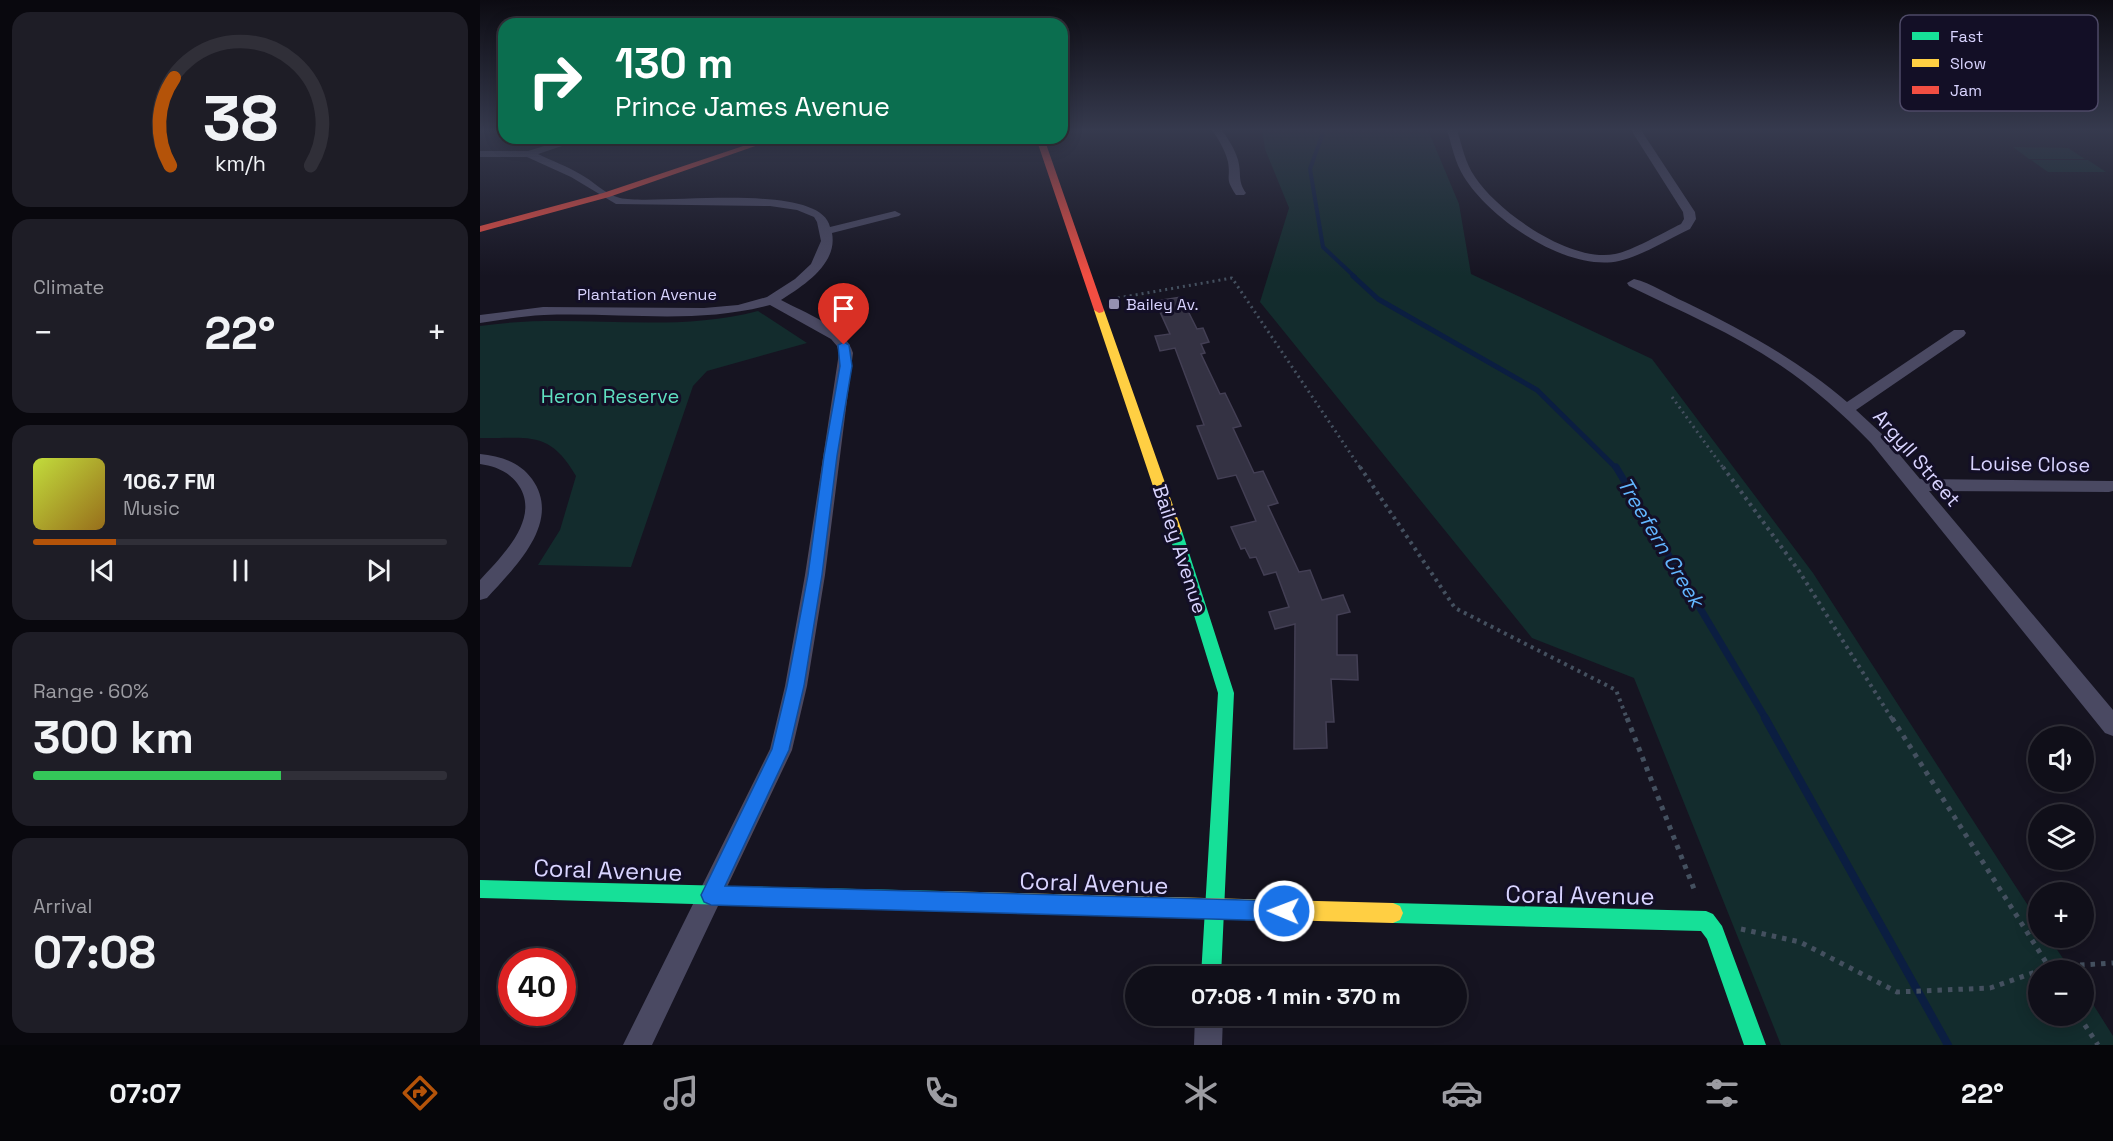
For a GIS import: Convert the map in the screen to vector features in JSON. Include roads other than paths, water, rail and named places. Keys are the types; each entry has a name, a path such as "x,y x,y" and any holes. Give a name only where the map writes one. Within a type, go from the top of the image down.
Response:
{"street":[{"path":"581,179 606,195 621,201 800,207 818,215 827,231 895,214"},
{"path":"480,229 606,195 654,179"},
{"name":"Bailey Avenue","path":"1054,179 1195,590 1226,693 1211,966"},
{"path":"1234,179 1233,182 1240,193"},
{"path":"1471,179 1494,205 1525,228 1569,251 1586,257 1607,259 1618,258 1686,226 1690,219 1689,212 1668,179"},
{"name":"Plantation Avenue","path":"480,319 516,313 563,310 715,312 739,309 772,300 800,282 817,266 827,241 827,231"},
{"name":"Argyll Street","path":"1634,283 1745,339 1803,374 1847,410 1877,440 2110,718"},
{"path":"637,1045 781,750 796,686 815,575 830,456 846,366 844,345 836,336 772,300"},
{"path":"1847,410 1959,333"},
{"path":"480,459 508,465 523,477 534,495 534,513 527,534 480,593"},
{"name":"Louise Close","path":"1914,485 2109,486"},
{"name":"Coral Avenue","path":"480,889 1706,921 1715,933 1755,1045"},
{"path":"1208,1045 1209,1026"}],"waterway":[{"name":"Treefern Creek","path":"1312,179 1323,247 1355,277"},
{"name":"Treefern Creek","path":"1353,276 1378,299 1537,390 1617,469"},
{"name":"Treefern Creek","path":"1616,467 1766,719"},
{"name":"Treefern Creek","path":"1765,718 1948,1045"}],"place":[{"name":"Bailey Av.","path":"1114,304"}],"park label":[{"name":"Heron Reserve","path":"610,396"}]}
